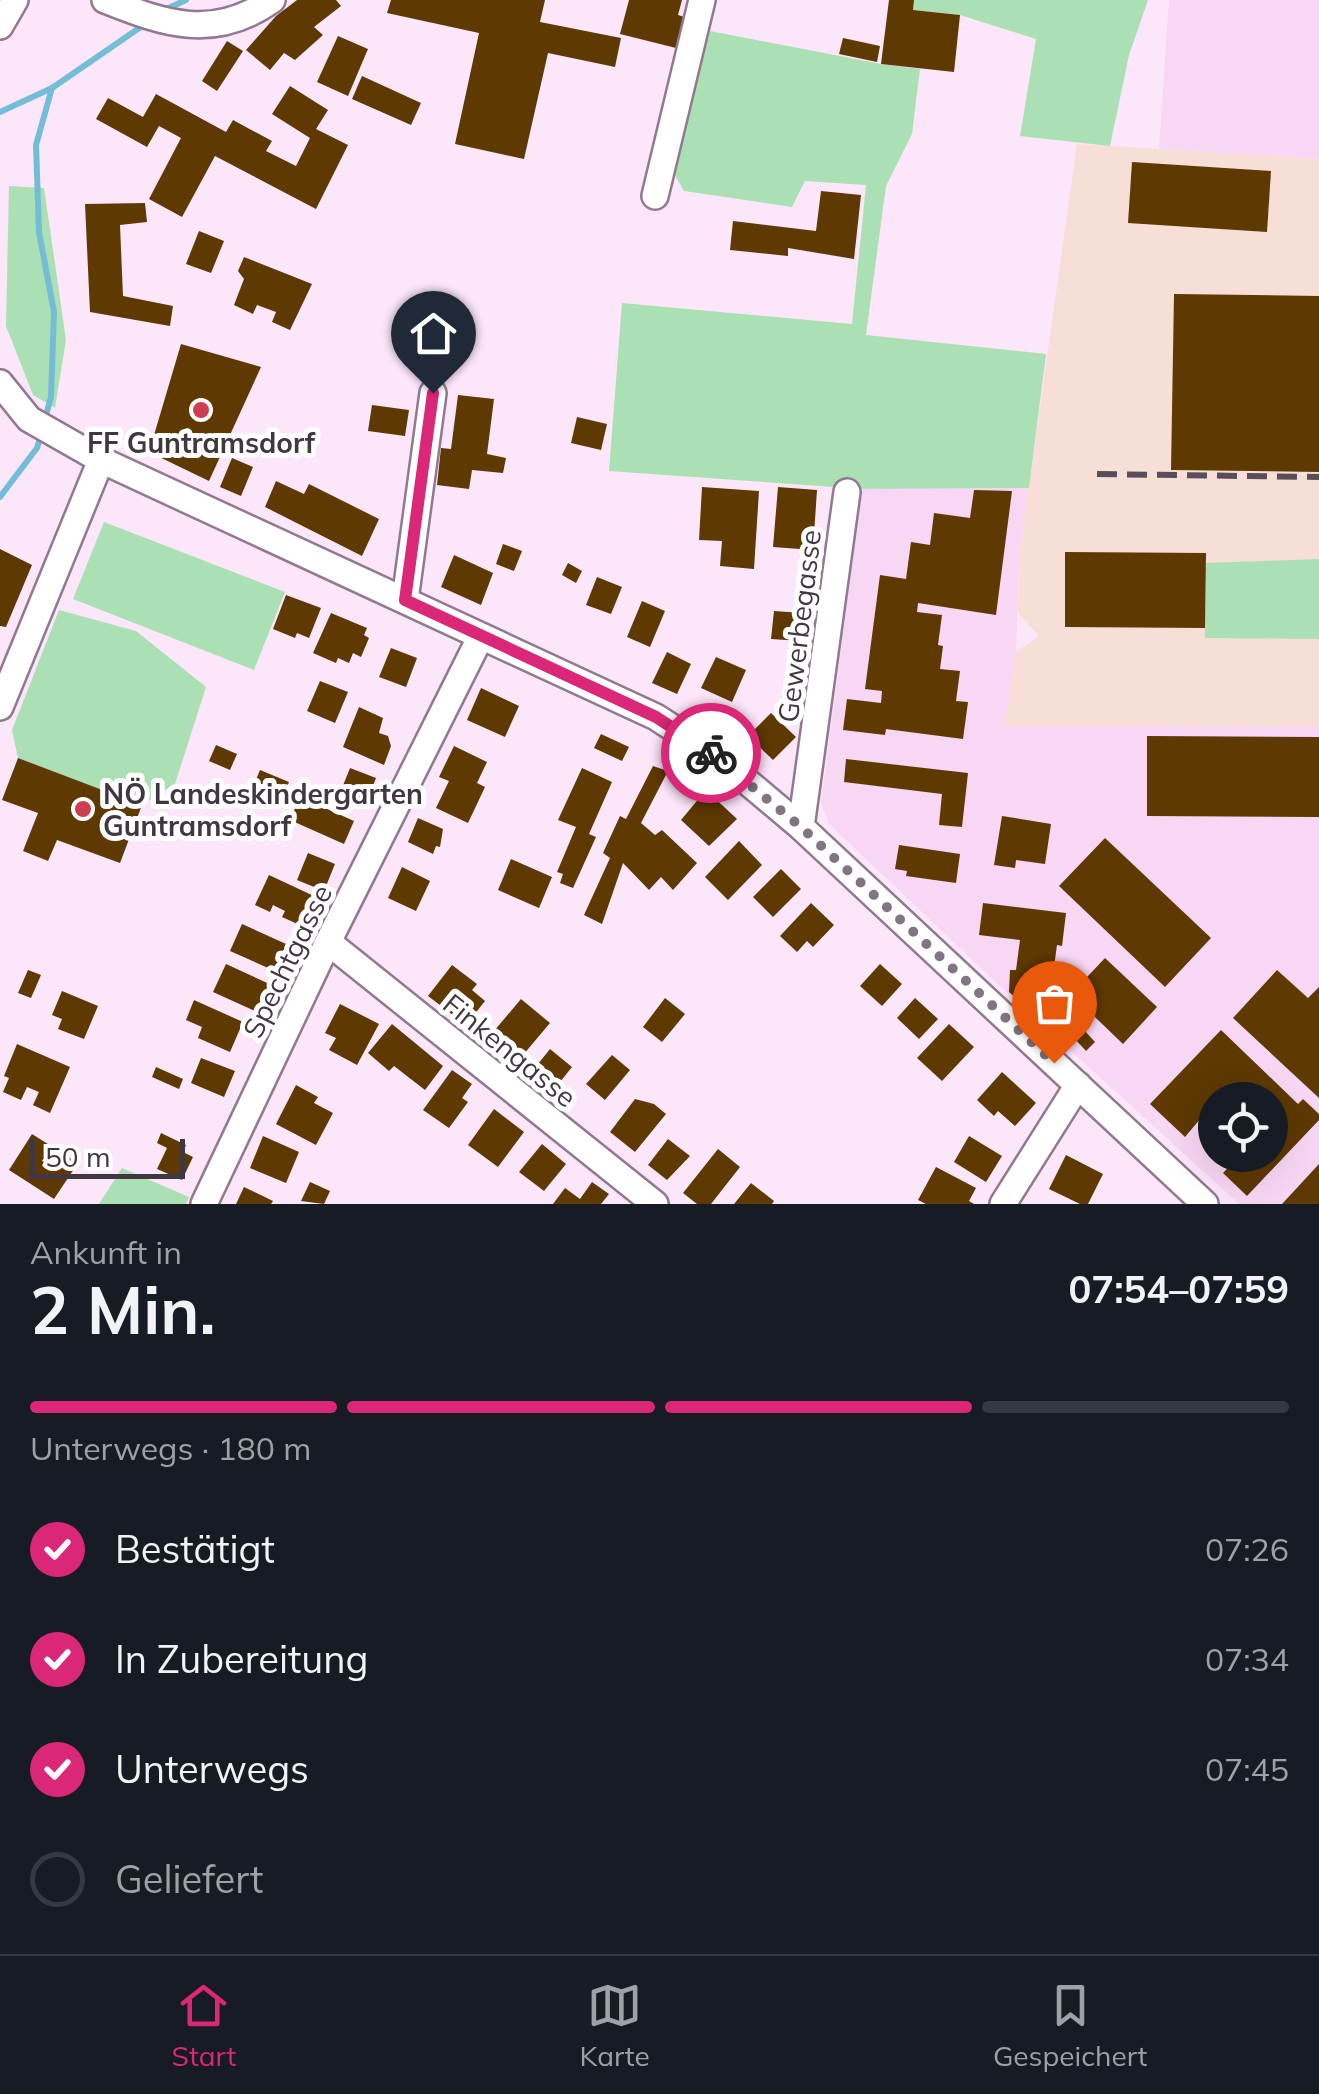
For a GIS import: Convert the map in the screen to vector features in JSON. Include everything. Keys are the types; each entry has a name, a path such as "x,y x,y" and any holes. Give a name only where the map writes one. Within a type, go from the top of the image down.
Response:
{"street":[{"path":"0,26 15,0"},
{"path":"105,0 174,24 203,26 235,20 272,0"},
{"path":"654,196 702,0"},
{"path":"405,600 433,393"},
{"path":"11,403 102,460 656,717 719,758 801,827 1205,1204"},
{"path":"0,707 102,460"},
{"name":"Gewerbegasse","path":"801,827 846,492"},
{"name":"Spechtgasse","path":"204,1204 328,942 480,638"},
{"name":"Finkengasse","path":"328,942 655,1204"},
{"path":"1004,1204 1078,1085"}],"shaded area":[{"path":"1169,0 1319,0 1319,159 1159,149"},
{"path":"1077,144 1319,159 1319,727 1005,726 1016,652 1039,636 1018,613 1019,558"},
{"path":"1029,488 1019,558 1016,652 1006,726 1319,727 1319,1204 1239,1204 1204,1172 1288,1172 1288,1082 1198,1082 1198,1167 829,824 821,803 862,489"}],"green space":[{"path":"914,0 1148,0 1129,55 1110,146 1020,136 1036,39 960,15 913,10"},
{"path":"710,31 920,69 912,134 886,186 866,335 1046,354 1029,488 862,489 609,471 622,303 852,324 866,185 805,181 792,207 684,191 672,170"},
{"path":"9,186 44,188 66,340 55,408 33,395 6,326"},
{"path":"104,522 285,592 254,670 73,599"},
{"path":"1319,559 1319,639 1205,638 1206,563"},
{"path":"59,610 136,631 206,687 175,784 142,805 18,758 12,730"},
{"path":"122,1168 189,1197 186,1204 99,1204"}],"building":[{"path":"297,0 336,0 341,6 314,27 323,35 295,60 284,53 270,70 246,50 276,16"},
{"path":"391,0 545,0 540,22 621,38 615,67 548,53 524,159 455,144 479,33 387,13"},
{"path":"629,0 682,0 678,15 688,18 680,49 620,34"},
{"path":"889,0 914,0 913,10 960,15 954,72 881,64"},
{"path":"338,36 368,49 348,96 317,82"},
{"path":"843,38 880,46 877,62 839,54"},
{"path":"227,41 243,51 217,91 202,81"},
{"path":"362,76 421,103 411,125 352,99"},
{"path":"290,86 328,110 316,129 348,145 316,209 215,156 182,217 149,199 181,138 159,126 147,147 96,119 108,98 143,117 156,94 226,132 233,120 272,141 266,151 296,166 310,138 272,114"},
{"path":"1132,162 1271,171 1267,232 1128,223"},
{"path":"821,191 861,195 854,259 788,248 788,256 730,250 733,221 816,231"},
{"path":"145,203 147,222 120,225 123,296 173,306 170,326 90,312 85,204"},
{"path":"199,231 224,241 211,273 186,264"},
{"path":"244,257 312,284 290,330 272,322 276,312 257,305 253,314 234,305 244,279 238,271"},
{"path":"1174,294 1319,296 1319,472 1171,470"},
{"name":"FF Guntramsdorf","path":"181,344 261,367 209,481 149,452"},
{"path":"458,395 494,399 487,454 506,458 503,473 472,470 469,489 437,485 441,448 451,449"},
{"path":"372,405 409,410 405,436 368,431"},
{"path":"577,417 607,424 601,450 571,443"},
{"path":"232,458 253,467 241,496 220,487"},
{"path":"276,481 304,494 309,484 379,519 362,556 265,507"},
{"path":"702,487 759,491 754,569 720,566 722,541 699,540"},
{"path":"778,487 817,490 813,550 773,547"},
{"path":"974,490 1012,491 996,615 918,603 917,612 942,615 940,669 960,671 956,701 968,702 963,739 886,729 885,735 843,730 847,699 881,703 882,691 865,689 880,575 906,579 911,542 930,545 934,513 970,518"},
{"path":"503,544 522,551 514,571 496,564"},
{"path":"0,549 32,565 6,627 0,626"},
{"path":"1065,552 1206,553 1205,628 1065,627"},
{"path":"454,555 493,573 481,605 441,587"},
{"path":"568,563 582,571 576,583 562,575"},
{"path":"597,577 622,587 611,614 586,605"},
{"path":"286,595 321,608 309,638 297,633 295,638 273,629"},
{"path":"642,601 665,611 650,647 627,637"},
{"path":"774,611 803,613 801,641 771,639"},
{"path":"331,613 367,628 364,635 369,638 361,657 353,653 349,663 338,658 336,663 313,653"},
{"path":"391,648 417,658 406,687 379,677"},
{"path":"667,652 691,664 677,694 652,683"},
{"path":"716,657 746,670 732,702 701,688"},
{"path":"320,681 348,692 335,723 307,711"},
{"path":"481,688 519,706 505,737 467,720"},
{"path":"359,707 383,718 379,733 388,736 391,746 384,765 343,747"},
{"path":"771,713 796,737 773,760 748,736"},
{"path":"601,734 629,747 622,761 594,748"},
{"path":"1147,736 1319,737 1319,817 1147,816"},
{"path":"216,745 237,754 230,770 209,761"},
{"path":"454,746 487,762 477,783 485,787 468,823 436,808 449,781 439,777"},
{"name":"NÖ Landeskindergarten Guntramsdorf","path":"18,758 142,805 120,863 57,840 48,861 23,851 38,813 2,800"},
{"path":"846,759 968,773 962,827 939,825 942,794 844,782"},
{"path":"653,766 668,771 641,823 655,835 662,830 697,863 673,890 661,877 649,890 623,863 602,924 584,915 610,858 603,853 620,816 626,819"},
{"path":"350,768 376,778 366,804 340,793"},
{"path":"582,768 612,782 589,834 596,837 573,888 560,883 563,874 557,872 576,827 558,820"},
{"path":"260,770 289,782 283,796 255,782"},
{"path":"706,790 737,819 709,846 681,820"},
{"path":"300,797 354,821 344,844 290,820"},
{"path":"1002,816 1051,824 1045,864 1016,860 1015,868 994,865"},
{"path":"418,818 443,829 440,847 436,846 433,854 408,842"},
{"path":"1105,838 1211,938 1165,987 1059,886"},
{"path":"739,841 762,865 728,900 705,877"},
{"path":"899,845 960,854 956,883 906,876 907,871 895,869"},
{"path":"308,853 335,864 324,891 297,880"},
{"path":"511,859 552,877 539,908 498,890"},
{"path":"402,867 430,881 416,911 388,898"},
{"path":"781,869 801,889 773,917 753,897"},
{"path":"269,875 316,897 302,926 282,917 285,911 273,905 270,912 255,905"},
{"path":"811,903 834,925 813,947 807,941 797,952 780,936"},
{"path":"983,903 1066,913 1050,997 1074,1017 1059,1035 1009,992 1010,970 1016,970 1020,940 979,935"},
{"path":"242,924 295,948 284,975 230,951"},
{"path":"1105,958 1157,1007 1123,1044 1071,994"},
{"path":"226,964 276,987 264,1015 213,992"},
{"path":"880,964 902,984 882,1006 860,986"},
{"path":"452,965 477,984 472,990 485,1001 466,1025 428,996"},
{"path":"28,970 41,975 31,998 18,993"},
{"path":"1277,970 1308,998 1319,987 1319,1098 1233,1018"},
{"path":"62,991 98,1006 84,1039 58,1029 62,1019 52,1015"},
{"path":"665,998 685,1014 662,1042 643,1027"},
{"path":"915,998 938,1019 919,1039 897,1018"},
{"path":"521,999 550,1023 523,1055 494,1031"},
{"path":"194,1000 243,1022 230,1052 198,1038 202,1027 186,1020"},
{"path":"340,1004 379,1024 357,1065 329,1050 336,1038 325,1033"},
{"path":"392,1024 443,1066 425,1090 394,1066 389,1071 368,1053"},
{"path":"949,1024 974,1047 942,1081 917,1058"},
{"path":"1084,1030 1095,1042 1086,1051 1075,1039"},
{"path":"1221,1030 1275,1082 1198,1082 1198,1122 1185,1137 1150,1104"},
{"path":"17,1044 70,1067 50,1113 33,1105 39,1092 27,1087 21,1100 3,1092 9,1078 4,1076"},
{"path":"550,1049 572,1067 552,1092 530,1074"},
{"path":"612,1055 630,1070 605,1100 586,1084"},
{"path":"201,1058 235,1071 224,1097 191,1083"},
{"path":"156,1067 183,1079 179,1089 152,1077"},
{"path":"452,1070 472,1084 462,1098 468,1102 449,1128 423,1110"},
{"path":"1002,1072 1036,1103 1015,1126 998,1111 994,1116 977,1100"},
{"path":"296,1085 318,1097 314,1103 333,1113 316,1145 276,1124"},
{"path":"1288,1094 1298,1104 1303,1099 1319,1114 1319,1120 1288,1153"},
{"path":"635,1099 654,1104 666,1114 635,1152 610,1132"},
{"path":"494,1109 524,1132 498,1167 468,1145"},
{"path":"161,1133 186,1145 183,1152 193,1157 182,1180 157,1169 167,1148 157,1143"},
{"path":"32,1134 78,1163 54,1199 9,1170"},
{"path":"263,1136 299,1152 286,1183 250,1168"},
{"path":"969,1136 1002,1156 986,1182 954,1162"},
{"path":"668,1139 690,1156 667,1180 648,1165"},
{"path":"542,1144 566,1164 544,1191 519,1172"},
{"path":"718,1149 740,1167 711,1204 697,1204 683,1193"},
{"path":"1066,1155 1103,1174 1088,1204 1049,1189"},
{"path":"1319,1164 1319,1204 1282,1204"},
{"path":"936,1167 976,1188 969,1201 974,1204 926,1204 918,1200"},
{"path":"1224,1172 1270,1172 1247,1196"},
{"path":"310,1182 330,1191 324,1204 301,1201"},
{"path":"592,1182 609,1194 601,1204 553,1204 565,1188 580,1199"},
{"path":"751,1183 774,1201 772,1204 734,1204"},
{"path":"244,1187 273,1201 236,1204"}],"waterway":[{"path":"162,11 186,0"},
{"path":"0,112 52,88 148,22"},
{"path":"45,419 51,397 54,312 39,232 36,145 52,88"},
{"path":"0,497 37,448 42,432"}],"railway":[{"path":"1097,474 1319,477"}],"way so far":[{"path":"711,753 801,827 1054,1063"}],"place":[{"name":"FF Guntramsdorf","path":"201,410"},
{"name":"NÖ Landeskindergarten Guntramsdorf","path":"83,809"}],"route":[{"path":"433,393 405,600 656,717 711,753"}]}
